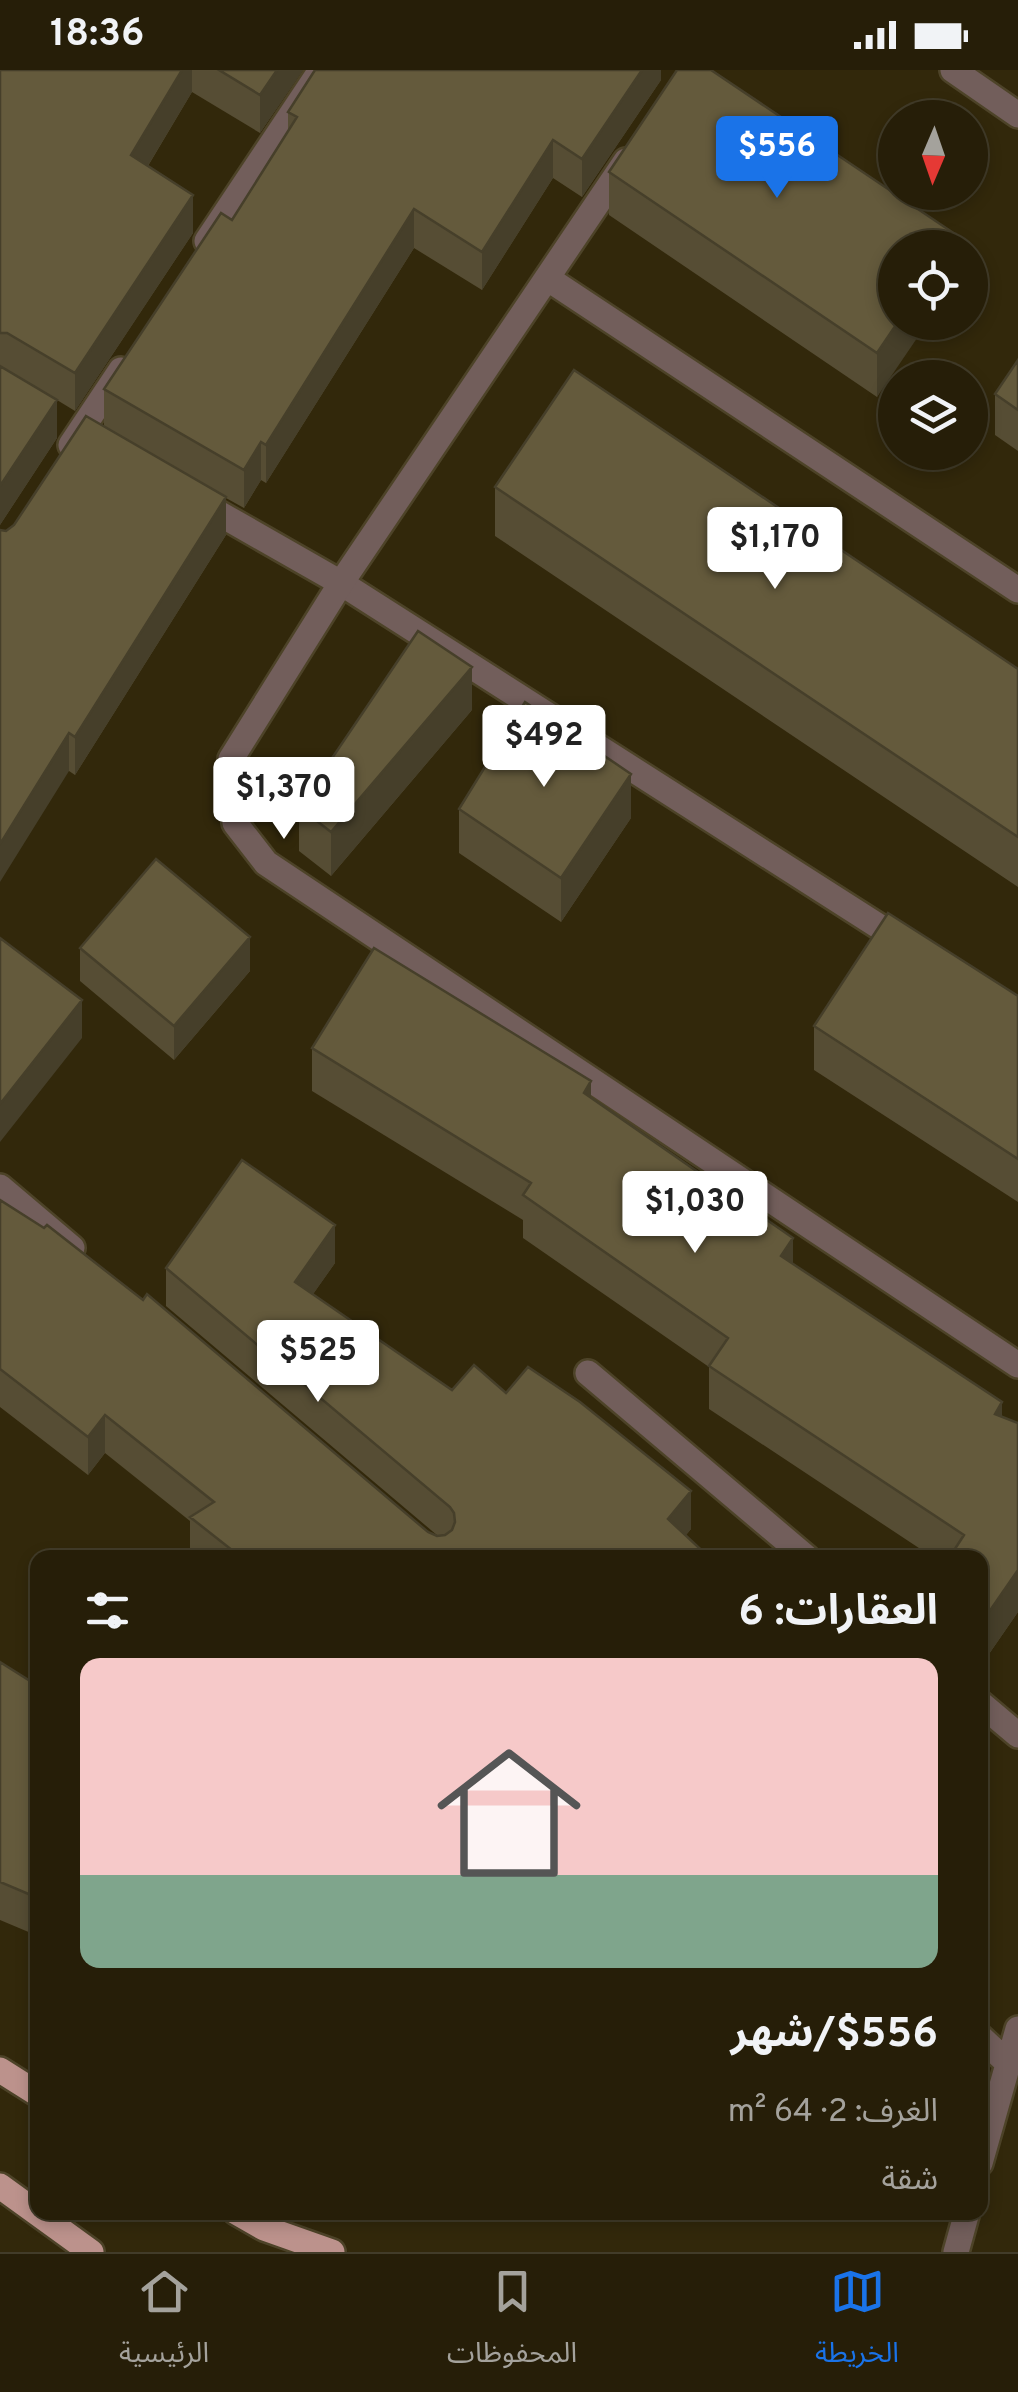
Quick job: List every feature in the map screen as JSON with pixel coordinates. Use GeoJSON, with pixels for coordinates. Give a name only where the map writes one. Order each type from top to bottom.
{"type":"FeatureCollection","features":[{"type":"Feature","properties":{"kind":"main road"},"geometry":{"type":"LineString","coordinates":[[0,2070],[30,2089]]}},
{"type":"Feature","properties":{"kind":"main road"},"geometry":{"type":"LineString","coordinates":[[0,2186],[30,2208]]}},
{"type":"Feature","properties":{"kind":"main road"},"geometry":{"type":"LineString","coordinates":[[46,2220],[90,2252]]}},
{"type":"Feature","properties":{"kind":"main road"},"geometry":{"type":"LineString","coordinates":[[250,2220],[332,2252]]}},
{"type":"Feature","properties":{"kind":"street"},"geometry":{"type":"LineString","coordinates":[[189,268],[321,70]]}},
{"type":"Feature","properties":{"kind":"street"},"geometry":{"type":"LineString","coordinates":[[953,70],[1018,115]]}},
{"type":"Feature","properties":{"kind":"street"},"geometry":{"type":"LineString","coordinates":[[644,134],[341,583],[231,760],[235,822],[266,863],[1018,1365]]}},
{"type":"Feature","properties":{"kind":"street"},"geometry":{"type":"LineString","coordinates":[[547,278],[1018,590]]}},
{"type":"Feature","properties":{"kind":"street"},"geometry":{"type":"LineString","coordinates":[[59,463],[134,350]]}},
{"type":"Feature","properties":{"kind":"street"},"geometry":{"type":"LineString","coordinates":[[177,489],[341,583],[936,962]]}},
{"type":"Feature","properties":{"kind":"street"},"geometry":{"type":"LineString","coordinates":[[0,1187],[88,1260]]}},
{"type":"Feature","properties":{"kind":"street"},"geometry":{"type":"LineString","coordinates":[[588,1374],[797,1550]]}},
{"type":"Feature","properties":{"kind":"street"},"geometry":{"type":"LineString","coordinates":[[988,1710],[1018,1735]]}},
{"type":"Feature","properties":{"kind":"street"},"geometry":{"type":"LineString","coordinates":[[988,2135],[1018,2029]]}},
{"type":"Feature","properties":{"kind":"street"},"geometry":{"type":"LineString","coordinates":[[988,2044],[1008,2062]]}},
{"type":"Feature","properties":{"kind":"street"},"geometry":{"type":"LineString","coordinates":[[956,2252],[964,2220]]}},
{"type":"Feature","properties":{"kind":"building"},"geometry":{"type":"Polygon","coordinates":[[[0,70],[182,70],[131,155],[193,195],[75,373],[7,333],[0,333],[0,70]]]}},
{"type":"Feature","properties":{"kind":"building"},"geometry":{"type":"Polygon","coordinates":[[[219,70],[277,70],[260,95],[219,70]]]}},
{"type":"Feature","properties":{"kind":"building"},"geometry":{"type":"Polygon","coordinates":[[[315,70],[642,70],[582,159],[553,140],[482,252],[414,209],[266,445],[261,442],[244,470],[104,389],[221,213],[232,220],[297,117],[288,112],[315,70]]]}},
{"type":"Feature","properties":{"kind":"building"},"geometry":{"type":"Polygon","coordinates":[[[677,70],[711,70],[878,182],[878,210],[919,210],[949,230],[878,230],[878,340],[886,340],[877,353],[609,172],[677,70]]]}},
{"type":"Feature","properties":{"kind":"building"},"geometry":{"type":"Polygon","coordinates":[[[1018,360],[1018,410],[995,394],[1018,360]]]}},
{"type":"Feature","properties":{"kind":"building"},"geometry":{"type":"Polygon","coordinates":[[[0,366],[57,400],[0,486],[0,366]]]}},
{"type":"Feature","properties":{"kind":"building"},"geometry":{"type":"Polygon","coordinates":[[[574,370],[1018,669],[1018,837],[495,487],[574,370]]]}},
{"type":"Feature","properties":{"kind":"building"},"geometry":{"type":"Polygon","coordinates":[[[86,416],[226,497],[75,737],[69,733],[0,844],[0,530],[14,525],[86,416]]]}},
{"type":"Feature","properties":{"kind":"building"},"geometry":{"type":"Polygon","coordinates":[[[418,631],[472,667],[331,832],[299,807],[418,631]]]}},
{"type":"Feature","properties":{"kind":"building"},"geometry":{"type":"Polygon","coordinates":[[[525,702],[631,774],[561,878],[459,809],[525,702]]]}},
{"type":"Feature","properties":{"kind":"building"},"geometry":{"type":"Polygon","coordinates":[[[156,859],[250,937],[174,1026],[80,948],[156,859]]]}},
{"type":"Feature","properties":{"kind":"building"},"geometry":{"type":"Polygon","coordinates":[[[888,913],[1018,996],[1018,1159],[814,1026],[888,913]]]}},
{"type":"Feature","properties":{"kind":"building"},"geometry":{"type":"Polygon","coordinates":[[[0,938],[82,1000],[0,1104],[0,938]]]}},
{"type":"Feature","properties":{"kind":"building"},"geometry":{"type":"Polygon","coordinates":[[[374,948],[591,1081],[584,1093],[793,1238],[781,1256],[1002,1402],[995,1414],[1018,1423],[1018,1570],[989,1612],[988,1550],[954,1550],[964,1535],[709,1366],[728,1338],[523,1195],[531,1183],[312,1048],[374,948]]]}},
{"type":"Feature","properties":{"kind":"building"},"geometry":{"type":"Polygon","coordinates":[[[242,1160],[335,1225],[295,1282],[452,1390],[474,1365],[506,1393],[528,1367],[580,1402],[691,1491],[668,1519],[701,1550],[232,1550],[190,1517],[214,1502],[105,1415],[88,1437],[0,1369],[0,1200],[44,1228],[47,1225],[143,1300],[147,1294],[428,1532],[437,1536],[452,1530],[454,1513],[166,1268],[242,1160]]]}},
{"type":"Feature","properties":{"kind":"building"},"geometry":{"type":"Polygon","coordinates":[[[0,1662],[30,1681],[30,1895],[0,1882],[0,1662]]]}}]}
